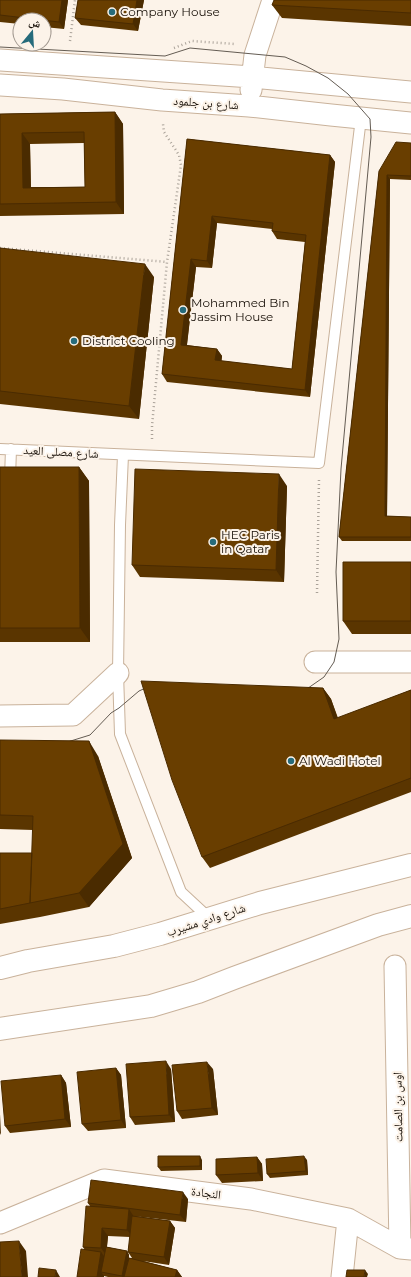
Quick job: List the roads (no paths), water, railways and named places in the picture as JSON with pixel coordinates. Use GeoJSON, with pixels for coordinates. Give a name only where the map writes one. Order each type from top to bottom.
{"type":"FeatureCollection","features":[{"type":"Feature","properties":{"kind":"street"},"geometry":{"type":"LineString","coordinates":[[249,106],[255,54],[273,0]]}},
{"type":"Feature","properties":{"kind":"street"},"geometry":{"type":"LineString","coordinates":[[0,60],[252,77],[411,92]]}},
{"type":"Feature","properties":{"kind":"street"},"geometry":{"type":"LineString","coordinates":[[331,115],[332,84]]}},
{"type":"Feature","properties":{"kind":"street","name":"شارع بن جلمود"},"geometry":{"type":"LineString","coordinates":[[0,85],[63,89],[162,100],[249,106],[411,123]]}},
{"type":"Feature","properties":{"kind":"street"},"geometry":{"type":"LineString","coordinates":[[315,662],[411,662]]}},
{"type":"Feature","properties":{"kind":"street"},"geometry":{"type":"LineString","coordinates":[[0,716],[73,715],[118,673]]}},
{"type":"Feature","properties":{"kind":"street","name":"شارع وادي مشيرب"},"geometry":{"type":"LineString","coordinates":[[0,968],[28,961],[114,946],[160,934],[260,903],[411,865]]}},
{"type":"Feature","properties":{"kind":"street"},"geometry":{"type":"LineString","coordinates":[[0,1029],[151,1006],[198,992],[378,925],[411,916]]}},
{"type":"Feature","properties":{"kind":"street","name":"اوس بن الصامت"},"geometry":{"type":"LineString","coordinates":[[395,966],[406,1249]]}},
{"type":"Feature","properties":{"kind":"street","name":"النجادة"},"geometry":{"type":"LineString","coordinates":[[0,1223],[104,1180],[251,1199],[348,1219],[406,1249]]}},
{"type":"Feature","properties":{"kind":"street"},"geometry":{"type":"LineString","coordinates":[[342,1277],[348,1219]]}},
{"type":"Feature","properties":{"kind":"lane","name":"شارع مصلى العيد"},"geometry":{"type":"LineString","coordinates":[[0,449],[319,463],[361,118]]}},
{"type":"Feature","properties":{"kind":"lane"},"geometry":{"type":"LineString","coordinates":[[10,478],[11,449]]}},
{"type":"Feature","properties":{"kind":"lane"},"geometry":{"type":"LineString","coordinates":[[123,455],[120,533],[118,673],[120,734],[181,892],[209,918]]}},
{"type":"Feature","properties":{"kind":"tram line"},"geometry":{"type":"LineString","coordinates":[[0,47],[165,56],[190,48],[285,57],[328,78],[348,94],[370,119],[371,137],[341,469],[336,572],[339,639],[334,662],[324,677],[301,693]]}},
{"type":"Feature","properties":{"kind":"tram line"},"geometry":{"type":"LineString","coordinates":[[61,744],[90,735],[111,713],[139,691],[153,686]]}},
{"type":"Feature","properties":{"kind":"place","name":"Company House"},"geometry":{"type":"Point","coordinates":[112,12]}},
{"type":"Feature","properties":{"kind":"place","name":"Mohammed Bin Jassim House"},"geometry":{"type":"Point","coordinates":[183,310]}},
{"type":"Feature","properties":{"kind":"place","name":"District Cooling"},"geometry":{"type":"Point","coordinates":[74,341]}},
{"type":"Feature","properties":{"kind":"place","name":"HEC Paris in Qatar"},"geometry":{"type":"Point","coordinates":[213,542]}},
{"type":"Feature","properties":{"kind":"place","name":"Al Wadi Hotel"},"geometry":{"type":"Point","coordinates":[291,761]}}]}
